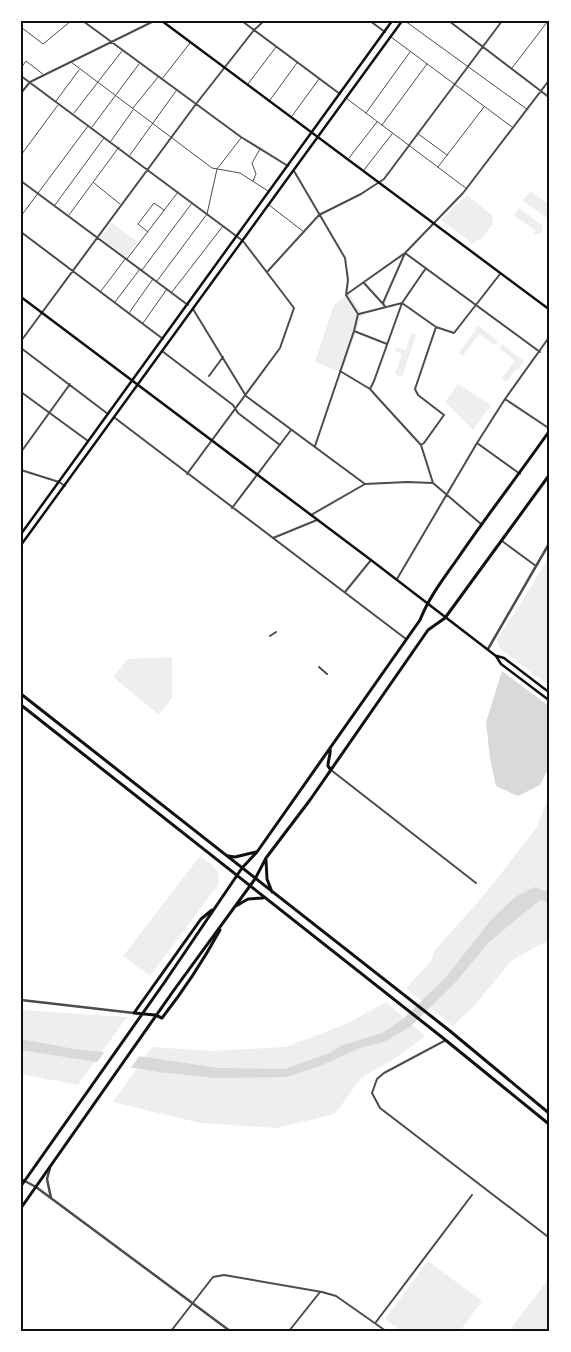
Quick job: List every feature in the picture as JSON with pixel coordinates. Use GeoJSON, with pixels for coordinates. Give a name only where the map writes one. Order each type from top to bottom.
{"type":"FeatureCollection","features":[{"type":"Feature","properties":{"kind":"main road"},"geometry":{"type":"LineString","coordinates":[[162,21],[432,224],[550,310]]}},
{"type":"Feature","properties":{"kind":"main road"},"geometry":{"type":"LineString","coordinates":[[21,534],[132,380],[164,339],[392,21]]}},
{"type":"Feature","properties":{"kind":"main road"},"geometry":{"type":"LineString","coordinates":[[21,545],[240,246],[390,36],[403,21]]}},
{"type":"Feature","properties":{"kind":"main road"},"geometry":{"type":"LineString","coordinates":[[241,231],[247,236]]}},
{"type":"Feature","properties":{"kind":"main road"},"geometry":{"type":"LineString","coordinates":[[234,241],[240,246]]}},
{"type":"Feature","properties":{"kind":"main road"},"geometry":{"type":"LineString","coordinates":[[21,297],[397,579],[445,618],[488,649],[501,664],[550,701]]}},
{"type":"Feature","properties":{"kind":"main road"},"geometry":{"type":"LineString","coordinates":[[21,1186],[23,1180],[89,1091],[242,868],[257,852],[420,620],[427,602],[481,524],[520,474],[550,429]]}},
{"type":"Feature","properties":{"kind":"main road"},"geometry":{"type":"LineString","coordinates":[[21,1208],[428,630],[445,618],[550,474]]}},
{"type":"Feature","properties":{"kind":"main road"},"geometry":{"type":"LineString","coordinates":[[496,656],[504,658],[550,692]]}},
{"type":"Feature","properties":{"kind":"main road"},"geometry":{"type":"LineString","coordinates":[[21,694],[450,1032],[550,1114]]}},
{"type":"Feature","properties":{"kind":"main road"},"geometry":{"type":"LineString","coordinates":[[21,705],[550,1125]]}},
{"type":"Feature","properties":{"kind":"main road"},"geometry":{"type":"LineString","coordinates":[[330,747],[331,755],[328,766],[331,770]]}},
{"type":"Feature","properties":{"kind":"main road"},"geometry":{"type":"LineString","coordinates":[[226,855],[236,857],[257,852]]}},
{"type":"Feature","properties":{"kind":"main road"},"geometry":{"type":"LineString","coordinates":[[266,858],[267,879],[272,893]]}},
{"type":"Feature","properties":{"kind":"main road"},"geometry":{"type":"LineString","coordinates":[[234,907],[248,899],[264,898]]}},
{"type":"Feature","properties":{"kind":"main road"},"geometry":{"type":"LineString","coordinates":[[134,1013],[201,919],[216,906]]}},
{"type":"Feature","properties":{"kind":"main road"},"geometry":{"type":"LineString","coordinates":[[134,1013],[155,1015],[162,1018],[205,957],[226,918]]}},
{"type":"Feature","properties":{"kind":"street"},"geometry":{"type":"LineString","coordinates":[[83,21],[241,138],[261,148],[288,166]]}},
{"type":"Feature","properties":{"kind":"street"},"geometry":{"type":"LineString","coordinates":[[21,93],[30,82],[154,21]]}},
{"type":"Feature","properties":{"kind":"street"},"geometry":{"type":"LineString","coordinates":[[242,21],[340,94]]}},
{"type":"Feature","properties":{"kind":"street"},"geometry":{"type":"LineString","coordinates":[[21,341],[196,104],[254,30],[264,21]]}},
{"type":"Feature","properties":{"kind":"street"},"geometry":{"type":"LineString","coordinates":[[370,21],[385,32]]}},
{"type":"Feature","properties":{"kind":"street"},"geometry":{"type":"LineString","coordinates":[[449,21],[550,98]]}},
{"type":"Feature","properties":{"kind":"street"},"geometry":{"type":"LineString","coordinates":[[267,272],[319,215],[361,194],[384,179],[502,21]]}},
{"type":"Feature","properties":{"kind":"street"},"geometry":{"type":"LineString","coordinates":[[21,76],[238,236],[294,308],[280,348],[187,474]]}},
{"type":"Feature","properties":{"kind":"street"},"geometry":{"type":"LineString","coordinates":[[346,295],[405,253],[467,189],[550,79]]}},
{"type":"Feature","properties":{"kind":"street"},"geometry":{"type":"LineString","coordinates":[[294,170],[345,258],[348,280],[346,295],[358,314],[315,446]]}},
{"type":"Feature","properties":{"kind":"street"},"geometry":{"type":"LineString","coordinates":[[21,181],[188,304]]}},
{"type":"Feature","properties":{"kind":"street"},"geometry":{"type":"LineString","coordinates":[[21,232],[164,339]]}},
{"type":"Feature","properties":{"kind":"street"},"geometry":{"type":"LineString","coordinates":[[405,253],[540,352]]}},
{"type":"Feature","properties":{"kind":"street"},"geometry":{"type":"LineString","coordinates":[[385,307],[383,303],[405,253]]}},
{"type":"Feature","properties":{"kind":"street"},"geometry":{"type":"LineString","coordinates":[[370,390],[402,303],[426,268]]}},
{"type":"Feature","properties":{"kind":"street"},"geometry":{"type":"LineString","coordinates":[[358,314],[402,303],[436,327],[454,333],[500,274]]}},
{"type":"Feature","properties":{"kind":"street"},"geometry":{"type":"LineString","coordinates":[[364,283],[385,307]]}},
{"type":"Feature","properties":{"kind":"street"},"geometry":{"type":"LineString","coordinates":[[193,309],[246,396],[365,484]]}},
{"type":"Feature","properties":{"kind":"street"},"geometry":{"type":"LineString","coordinates":[[421,445],[444,416],[418,395],[416,389],[436,327]]}},
{"type":"Feature","properties":{"kind":"street"},"geometry":{"type":"LineString","coordinates":[[354,331],[387,344]]}},
{"type":"Feature","properties":{"kind":"street"},"geometry":{"type":"LineString","coordinates":[[397,579],[477,443],[505,399],[550,336]]}},
{"type":"Feature","properties":{"kind":"street"},"geometry":{"type":"LineString","coordinates":[[21,348],[108,414]]}},
{"type":"Feature","properties":{"kind":"street"},"geometry":{"type":"LineString","coordinates":[[162,351],[234,405],[236,409],[280,445]]}},
{"type":"Feature","properties":{"kind":"street"},"geometry":{"type":"LineString","coordinates":[[209,376],[223,357]]}},
{"type":"Feature","properties":{"kind":"street"},"geometry":{"type":"LineString","coordinates":[[340,371],[370,390],[421,445],[433,483],[481,524]]}},
{"type":"Feature","properties":{"kind":"street"},"geometry":{"type":"LineString","coordinates":[[21,452],[70,384]]}},
{"type":"Feature","properties":{"kind":"street"},"geometry":{"type":"LineString","coordinates":[[21,392],[88,441]]}},
{"type":"Feature","properties":{"kind":"street"},"geometry":{"type":"LineString","coordinates":[[505,399],[550,429]]}},
{"type":"Feature","properties":{"kind":"street"},"geometry":{"type":"LineString","coordinates":[[115,418],[406,639]]}},
{"type":"Feature","properties":{"kind":"street"},"geometry":{"type":"LineString","coordinates":[[232,508],[291,430]]}},
{"type":"Feature","properties":{"kind":"street"},"geometry":{"type":"LineString","coordinates":[[477,443],[520,474]]}},
{"type":"Feature","properties":{"kind":"street"},"geometry":{"type":"LineString","coordinates":[[21,470],[60,482],[64,486]]}},
{"type":"Feature","properties":{"kind":"street"},"geometry":{"type":"LineString","coordinates":[[311,514],[365,484],[433,483]]}},
{"type":"Feature","properties":{"kind":"street"},"geometry":{"type":"LineString","coordinates":[[273,538],[318,520]]}},
{"type":"Feature","properties":{"kind":"street"},"geometry":{"type":"LineString","coordinates":[[502,541],[536,566]]}},
{"type":"Feature","properties":{"kind":"street"},"geometry":{"type":"LineString","coordinates":[[488,649],[550,542]]}},
{"type":"Feature","properties":{"kind":"street"},"geometry":{"type":"LineString","coordinates":[[346,592],[371,560]]}},
{"type":"Feature","properties":{"kind":"street"},"geometry":{"type":"LineString","coordinates":[[270,636],[276,632]]}},
{"type":"Feature","properties":{"kind":"street"},"geometry":{"type":"LineString","coordinates":[[319,667],[327,674]]}},
{"type":"Feature","properties":{"kind":"street"},"geometry":{"type":"LineString","coordinates":[[331,770],[476,883]]}},
{"type":"Feature","properties":{"kind":"street"},"geometry":{"type":"LineString","coordinates":[[21,1000],[134,1013]]}},
{"type":"Feature","properties":{"kind":"street"},"geometry":{"type":"LineString","coordinates":[[444,1039],[377,1079],[372,1093],[380,1108],[547,1236]]}},
{"type":"Feature","properties":{"kind":"street"},"geometry":{"type":"LineString","coordinates":[[50,1167],[47,1180],[51,1198]]}},
{"type":"Feature","properties":{"kind":"street"},"geometry":{"type":"LineString","coordinates":[[23,1180],[36,1187],[230,1331]]}},
{"type":"Feature","properties":{"kind":"street"},"geometry":{"type":"LineString","coordinates":[[376,1322],[472,1195]]}},
{"type":"Feature","properties":{"kind":"street"},"geometry":{"type":"LineString","coordinates":[[171,1331],[213,1277],[224,1275],[336,1296],[376,1322],[386,1331]]}},
{"type":"Feature","properties":{"kind":"street"},"geometry":{"type":"LineString","coordinates":[[289,1331],[320,1292]]}},
{"type":"Feature","properties":{"kind":"lane"},"geometry":{"type":"LineString","coordinates":[[21,27],[43,44],[71,21]]}},
{"type":"Feature","properties":{"kind":"lane"},"geometry":{"type":"LineString","coordinates":[[403,21],[528,110]]}},
{"type":"Feature","properties":{"kind":"lane"},"geometry":{"type":"LineString","coordinates":[[453,24],[456,21]]}},
{"type":"Feature","properties":{"kind":"lane"},"geometry":{"type":"LineString","coordinates":[[511,69],[548,21]]}},
{"type":"Feature","properties":{"kind":"lane"},"geometry":{"type":"LineString","coordinates":[[390,36],[513,128]]}},
{"type":"Feature","properties":{"kind":"lane"},"geometry":{"type":"LineString","coordinates":[[161,79],[190,43]]}},
{"type":"Feature","properties":{"kind":"lane"},"geometry":{"type":"LineString","coordinates":[[247,85],[276,47]]}},
{"type":"Feature","properties":{"kind":"lane"},"geometry":{"type":"LineString","coordinates":[[74,114],[122,50]]}},
{"type":"Feature","properties":{"kind":"lane"},"geometry":{"type":"LineString","coordinates":[[366,113],[410,51]]}},
{"type":"Feature","properties":{"kind":"lane"},"geometry":{"type":"LineString","coordinates":[[21,68],[26,61],[44,75]]}},
{"type":"Feature","properties":{"kind":"lane"},"geometry":{"type":"LineString","coordinates":[[70,62],[212,168],[240,173],[269,192]]}},
{"type":"Feature","properties":{"kind":"lane"},"geometry":{"type":"LineString","coordinates":[[268,101],[298,62]]}},
{"type":"Feature","properties":{"kind":"lane"},"geometry":{"type":"LineString","coordinates":[[92,128],[140,63]]}},
{"type":"Feature","properties":{"kind":"lane"},"geometry":{"type":"LineString","coordinates":[[382,125],[428,64]]}},
{"type":"Feature","properties":{"kind":"lane"},"geometry":{"type":"LineString","coordinates":[[56,101],[79,69]]}},
{"type":"Feature","properties":{"kind":"lane"},"geometry":{"type":"LineString","coordinates":[[110,141],[158,77]]}},
{"type":"Feature","properties":{"kind":"lane"},"geometry":{"type":"LineString","coordinates":[[291,118],[320,79]]}},
{"type":"Feature","properties":{"kind":"lane"},"geometry":{"type":"LineString","coordinates":[[130,155],[176,91]]}},
{"type":"Feature","properties":{"kind":"lane"},"geometry":{"type":"LineString","coordinates":[[346,98],[467,189]]}},
{"type":"Feature","properties":{"kind":"lane"},"geometry":{"type":"LineString","coordinates":[[21,155],[59,104]]}},
{"type":"Feature","properties":{"kind":"lane"},"geometry":{"type":"LineString","coordinates":[[438,167],[484,106]]}},
{"type":"Feature","properties":{"kind":"lane"},"geometry":{"type":"LineString","coordinates":[[348,160],[377,121]]}},
{"type":"Feature","properties":{"kind":"lane"},"geometry":{"type":"LineString","coordinates":[[21,216],[88,125]]}},
{"type":"Feature","properties":{"kind":"lane"},"geometry":{"type":"LineString","coordinates":[[363,171],[393,133]]}},
{"type":"Feature","properties":{"kind":"lane"},"geometry":{"type":"LineString","coordinates":[[417,134],[447,155]]}},
{"type":"Feature","properties":{"kind":"lane"},"geometry":{"type":"LineString","coordinates":[[54,206],[105,137]]}},
{"type":"Feature","properties":{"kind":"lane"},"geometry":{"type":"LineString","coordinates":[[129,313],[207,214],[217,169],[241,138]]}},
{"type":"Feature","properties":{"kind":"lane"},"geometry":{"type":"LineString","coordinates":[[68,216],[119,147]]}},
{"type":"Feature","properties":{"kind":"lane"},"geometry":{"type":"LineString","coordinates":[[253,181],[256,174],[252,164],[261,148]]}},
{"type":"Feature","properties":{"kind":"lane"},"geometry":{"type":"LineString","coordinates":[[94,182],[122,205]]}},
{"type":"Feature","properties":{"kind":"lane"},"geometry":{"type":"LineString","coordinates":[[100,292],[178,192]]}},
{"type":"Feature","properties":{"kind":"lane"},"geometry":{"type":"LineString","coordinates":[[148,232],[138,224],[154,203],[164,210]]}},
{"type":"Feature","properties":{"kind":"lane"},"geometry":{"type":"LineString","coordinates":[[115,302],[193,203]]}},
{"type":"Feature","properties":{"kind":"lane"},"geometry":{"type":"LineString","coordinates":[[269,205],[304,232]]}},
{"type":"Feature","properties":{"kind":"lane"},"geometry":{"type":"LineString","coordinates":[[172,293],[223,225]]}},
{"type":"Feature","properties":{"kind":"lane"},"geometry":{"type":"LineString","coordinates":[[143,324],[167,289]]}},
{"type":"Feature","properties":{"kind":"shaded area"},"geometry":{"type":"Polygon","coordinates":[[[530,191],[550,205],[550,214],[547,218],[523,201],[530,191]]]}},
{"type":"Feature","properties":{"kind":"shaded area"},"geometry":{"type":"Polygon","coordinates":[[[467,195],[493,216],[492,225],[481,240],[478,239],[473,244],[441,220],[467,195]]]}},
{"type":"Feature","properties":{"kind":"shaded area"},"geometry":{"type":"Polygon","coordinates":[[[519,208],[543,226],[541,234],[533,234],[536,231],[514,216],[519,208]]]}},
{"type":"Feature","properties":{"kind":"shaded area"},"geometry":{"type":"Polygon","coordinates":[[[112,223],[138,242],[126,257],[101,238],[112,223]]]}},
{"type":"Feature","properties":{"kind":"shaded area"},"geometry":{"type":"Polygon","coordinates":[[[349,293],[362,314],[342,372],[315,362],[334,305],[349,293]]]}},
{"type":"Feature","properties":{"kind":"shaded area"},"geometry":{"type":"Polygon","coordinates":[[[478,326],[498,341],[495,345],[479,334],[463,356],[459,353],[478,326]]]}},
{"type":"Feature","properties":{"kind":"shaded area"},"geometry":{"type":"Polygon","coordinates":[[[411,333],[416,335],[402,377],[395,374],[402,354],[395,351],[396,347],[406,350],[411,333]]]}},
{"type":"Feature","properties":{"kind":"shaded area"},"geometry":{"type":"Polygon","coordinates":[[[502,344],[524,361],[506,382],[502,378],[514,362],[512,358],[499,348],[502,344]]]}},
{"type":"Feature","properties":{"kind":"shaded area"},"geometry":{"type":"Polygon","coordinates":[[[458,384],[491,405],[473,430],[445,402],[458,384]]]}},
{"type":"Feature","properties":{"kind":"shaded area"},"geometry":{"type":"Polygon","coordinates":[[[550,555],[550,686],[503,651],[498,645],[497,638],[518,608],[550,555]]]}},
{"type":"Feature","properties":{"kind":"shaded area"},"geometry":{"type":"Polygon","coordinates":[[[172,657],[172,698],[159,715],[113,677],[128,659],[172,657]]]}},
{"type":"Feature","properties":{"kind":"shaded area"},"geometry":{"type":"Polygon","coordinates":[[[502,671],[550,707],[550,765],[540,785],[518,796],[496,786],[490,758],[486,722],[502,671]]]}},
{"type":"Feature","properties":{"kind":"shaded area"},"geometry":{"type":"Polygon","coordinates":[[[550,792],[550,942],[541,944],[511,961],[475,1005],[453,1026],[406,988],[431,961],[435,950],[485,894],[537,827],[550,792]]]}},
{"type":"Feature","properties":{"kind":"shaded area"},"geometry":{"type":"Polygon","coordinates":[[[200,856],[217,871],[219,875],[218,885],[150,976],[123,956],[200,856]]]}},
{"type":"Feature","properties":{"kind":"shaded area"},"geometry":{"type":"Polygon","coordinates":[[[535,887],[544,891],[550,890],[550,903],[540,900],[489,942],[454,984],[410,1027],[384,1042],[360,1048],[320,1066],[287,1077],[214,1078],[159,1072],[21,1050],[21,1039],[74,1049],[219,1068],[285,1069],[332,1052],[340,1046],[382,1033],[403,1019],[447,976],[490,921],[515,897],[535,887]]]}},
{"type":"Feature","properties":{"kind":"shaded area"},"geometry":{"type":"Polygon","coordinates":[[[386,1002],[425,1036],[396,1058],[361,1078],[335,1114],[276,1128],[200,1123],[113,1102],[152,1047],[212,1051],[286,1047],[348,1023],[386,1002]]]}},
{"type":"Feature","properties":{"kind":"shaded area"},"geometry":{"type":"Polygon","coordinates":[[[21,1009],[127,1017],[78,1085],[21,1074],[21,1009]]]}},
{"type":"Feature","properties":{"kind":"shaded area"},"geometry":{"type":"Polygon","coordinates":[[[428,1261],[482,1301],[460,1331],[401,1331],[385,1319],[428,1261]]]}},
{"type":"Feature","properties":{"kind":"shaded area"},"geometry":{"type":"Polygon","coordinates":[[[550,1277],[550,1331],[509,1331],[550,1277]]]}},
{"type":"Feature","properties":{"kind":"pier"},"geometry":{"type":"Polygon","coordinates":[[[106,1050],[141,1054],[129,1070],[96,1064],[106,1050]]]}}]}
